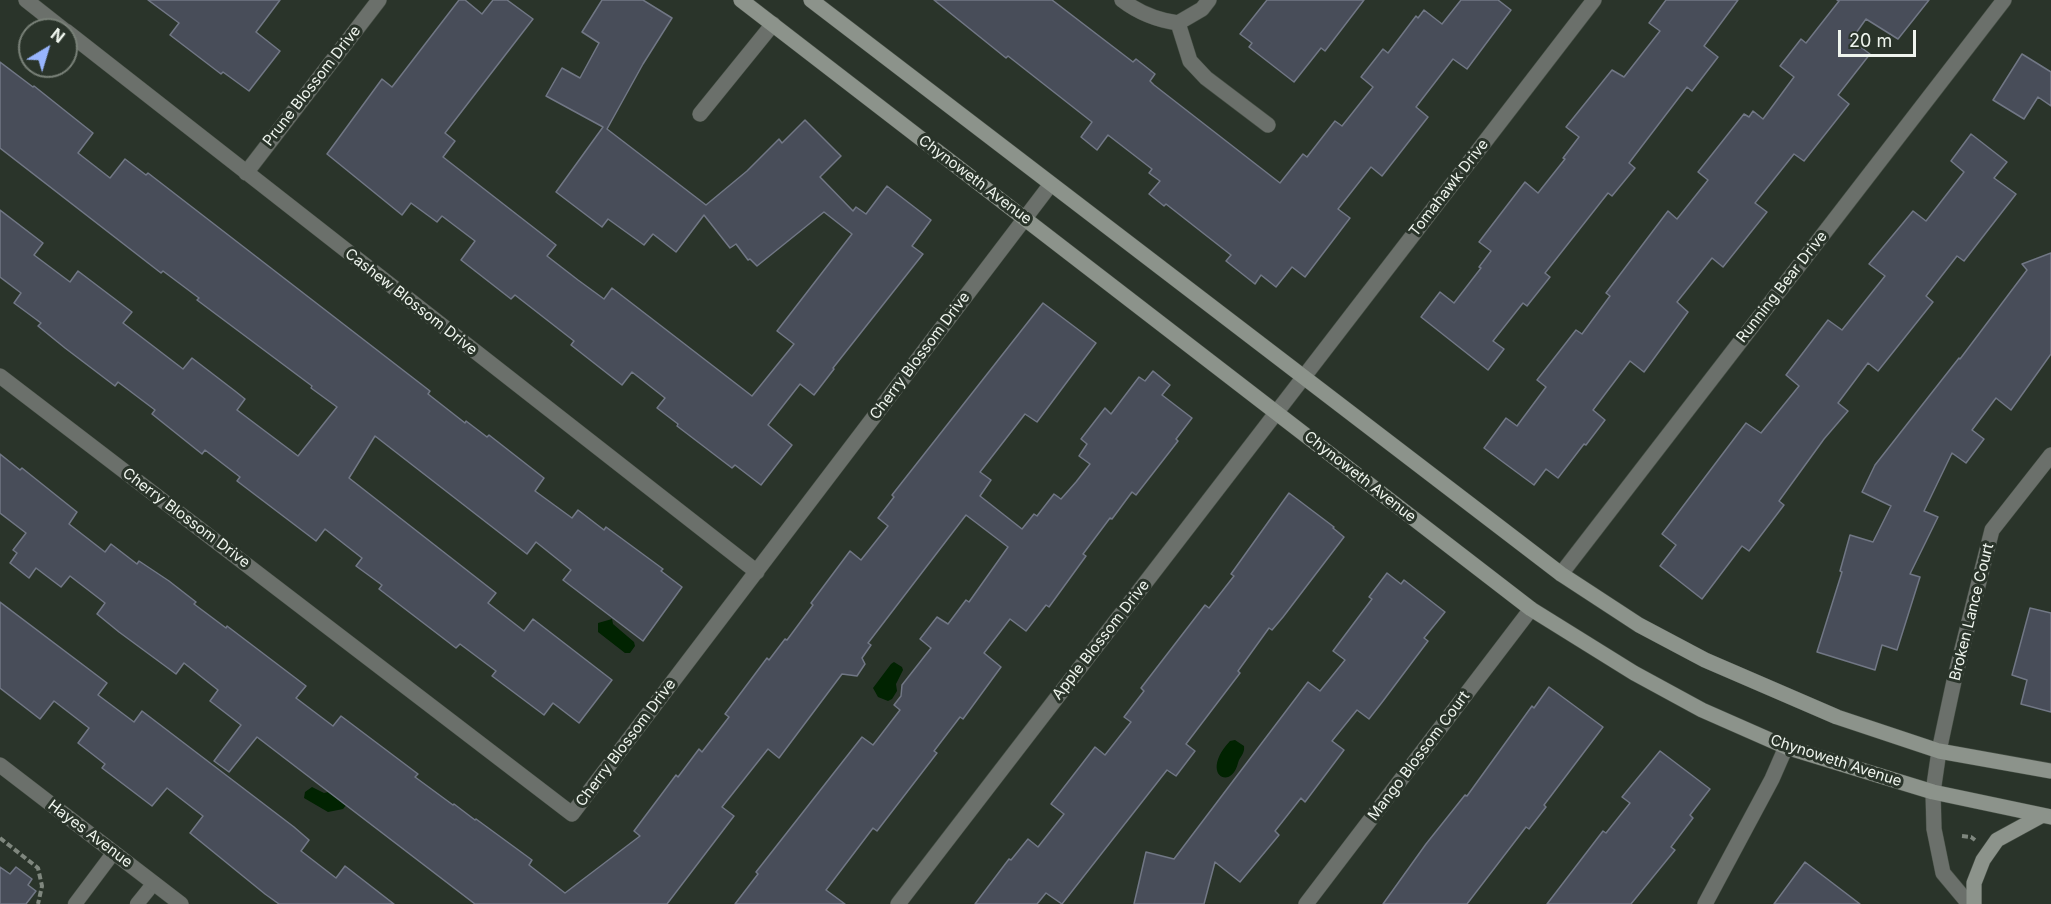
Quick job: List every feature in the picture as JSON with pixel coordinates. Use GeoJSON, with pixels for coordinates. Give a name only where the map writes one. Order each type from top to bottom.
{"type":"FeatureCollection","features":[{"type":"Feature","properties":{"kind":"street","name":"Cashew Blossom Drive"},"geometry":{"type":"LineString","coordinates":[[26,0],[49,18]]}},
{"type":"Feature","properties":{"kind":"street","name":"Prune Blossom Drive"},"geometry":{"type":"LineString","coordinates":[[246,173],[379,0]]}},
{"type":"Feature","properties":{"kind":"street","name":"Chynoweth Avenue"},"geometry":{"type":"LineString","coordinates":[[741,0],[1532,609],[1634,673],[1702,710],[1786,747],[1933,792],[2046,817]]}},
{"type":"Feature","properties":{"kind":"street"},"geometry":{"type":"LineString","coordinates":[[1122,0],[1135,10],[1158,21],[1178,23],[1202,9],[1209,0]]}},
{"type":"Feature","properties":{"kind":"street","name":"Tomahawk Drive"},"geometry":{"type":"LineString","coordinates":[[1303,376],[1594,0]]}},
{"type":"Feature","properties":{"kind":"street","name":"Running Bear Drive"},"geometry":{"type":"LineString","coordinates":[[1561,574],[2004,0]]}},
{"type":"Feature","properties":{"kind":"street"},"geometry":{"type":"LineString","coordinates":[[813,1],[1561,574],[1640,625],[1705,660],[1837,717],[1940,751],[2051,771]]}},
{"type":"Feature","properties":{"kind":"street"},"geometry":{"type":"LineString","coordinates":[[1178,23],[1190,61],[1206,78],[1268,125]]}},
{"type":"Feature","properties":{"kind":"street"},"geometry":{"type":"LineString","coordinates":[[700,114],[773,24]]}},
{"type":"Feature","properties":{"kind":"street","name":"Cashew Blossom Drive"},"geometry":{"type":"LineString","coordinates":[[78,41],[757,572]]}},
{"type":"Feature","properties":{"kind":"street","name":"Cherry Blossom Drive"},"geometry":{"type":"LineString","coordinates":[[0,376],[572,814],[1051,184]]}},
{"type":"Feature","properties":{"kind":"street","name":"Apple Blossom Drive"},"geometry":{"type":"LineString","coordinates":[[898,904],[1303,376]]}},
{"type":"Feature","properties":{"kind":"street","name":"Broken Lance Court"},"geometry":{"type":"LineString","coordinates":[[1971,904],[1943,873],[1934,829],[1933,792],[1940,751],[1954,681],[1992,530],[2051,454]]}},
{"type":"Feature","properties":{"kind":"street","name":"Mango Blossom Court"},"geometry":{"type":"LineString","coordinates":[[1306,904],[1532,609]]}},
{"type":"Feature","properties":{"kind":"street"},"geometry":{"type":"LineString","coordinates":[[1705,904],[1772,779],[1786,747]]}},
{"type":"Feature","properties":{"kind":"street","name":"Hayes Avenue"},"geometry":{"type":"LineString","coordinates":[[0,765],[181,904]]}},
{"type":"Feature","properties":{"kind":"street"},"geometry":{"type":"LineString","coordinates":[[1971,904],[1974,883],[1983,860],[1997,840],[2046,817]]}},
{"type":"Feature","properties":{"kind":"lane"},"geometry":{"type":"LineString","coordinates":[[75,904],[114,852]]}},
{"type":"Feature","properties":{"kind":"lane"},"geometry":{"type":"LineString","coordinates":[[137,904],[154,883]]}},
{"type":"Feature","properties":{"kind":"path"},"geometry":{"type":"LineString","coordinates":[[0,838],[38,868],[42,886],[38,904]]}},
{"type":"Feature","properties":{"kind":"shaded area"},"geometry":{"type":"Polygon","coordinates":[[[612,619],[613,624],[634,642],[635,646],[630,653],[625,653],[598,632],[598,623],[612,619]]]}},
{"type":"Feature","properties":{"kind":"shaded area"},"geometry":{"type":"Polygon","coordinates":[[[894,662],[903,670],[896,684],[897,691],[888,701],[878,697],[873,688],[894,662]]]}},
{"type":"Feature","properties":{"kind":"shaded area"},"geometry":{"type":"Polygon","coordinates":[[[1235,740],[1244,746],[1244,751],[1234,772],[1224,777],[1217,770],[1217,762],[1230,741],[1235,740]]]}},
{"type":"Feature","properties":{"kind":"shaded area"},"geometry":{"type":"Polygon","coordinates":[[[312,787],[324,793],[337,790],[352,798],[343,809],[328,812],[304,798],[305,792],[312,787]]]}},
{"type":"Feature","properties":{"kind":"building"},"geometry":{"type":"Polygon","coordinates":[[[148,0],[280,0],[256,32],[280,51],[249,91],[223,72],[221,74],[170,35],[179,23],[148,0]]]}},
{"type":"Feature","properties":{"kind":"building"},"geometry":{"type":"Polygon","coordinates":[[[459,0],[465,0],[482,14],[493,0],[507,0],[533,19],[445,133],[455,141],[443,157],[556,245],[547,256],[578,280],[604,299],[612,288],[752,396],[794,344],[777,331],[852,234],[824,212],[757,266],[750,259],[748,260],[736,244],[730,248],[704,215],[676,252],[653,234],[644,245],[608,219],[602,227],[556,192],[603,127],[546,96],[562,68],[580,78],[599,43],[582,32],[602,0],[643,0],[672,18],[607,129],[706,205],[747,171],[779,139],[782,143],[805,120],[841,156],[820,177],[853,211],[856,207],[866,214],[887,186],[931,220],[912,246],[923,254],[814,395],[800,384],[768,425],[792,445],[761,485],[735,465],[732,468],[677,426],[678,424],[657,408],[665,398],[632,372],[622,385],[571,345],[574,341],[515,295],[511,299],[461,260],[475,241],[442,216],[437,222],[411,203],[402,215],[327,154],[382,79],[392,87],[459,0]]]}},
{"type":"Feature","properties":{"kind":"building"},"geometry":{"type":"Polygon","coordinates":[[[934,0],[1052,0],[1133,62],[1136,59],[1155,74],[1150,81],[1154,85],[1280,183],[1303,154],[1307,157],[1335,121],[1342,126],[1373,87],[1361,77],[1383,49],[1388,53],[1416,16],[1418,18],[1424,10],[1442,24],[1461,0],[1498,0],[1511,10],[1467,69],[1453,59],[1416,107],[1428,117],[1382,176],[1371,167],[1338,209],[1350,218],[1305,277],[1292,267],[1276,287],[1261,275],[1255,284],[1226,261],[1231,255],[1166,204],[1164,206],[1149,194],[1160,181],[1149,173],[1152,169],[1108,135],[1097,150],[1081,137],[1092,122],[1008,56],[1006,58],[934,0]]]}},
{"type":"Feature","properties":{"kind":"building"},"geometry":{"type":"Polygon","coordinates":[[[1267,0],[1364,0],[1325,51],[1321,48],[1294,82],[1249,47],[1252,43],[1240,34],[1267,0]]]}},
{"type":"Feature","properties":{"kind":"building"},"geometry":{"type":"Polygon","coordinates":[[[1666,0],[1738,0],[1704,46],[1718,57],[1692,91],[1687,87],[1629,163],[1635,168],[1612,196],[1608,193],[1545,273],[1550,277],[1527,306],[1523,303],[1493,341],[1504,349],[1488,370],[1421,317],[1440,292],[1454,303],[1491,251],[1479,242],[1525,182],[1538,193],[1565,159],[1563,158],[1579,137],[1566,127],[1612,70],[1624,77],[1660,31],[1649,23],[1666,0]]]}},
{"type":"Feature","properties":{"kind":"building"},"geometry":{"type":"Polygon","coordinates":[[[1837,0],[1929,0],[1898,39],[1866,19],[1851,40],[1870,54],[1838,95],[1849,104],[1804,161],[1794,154],[1755,203],[1767,212],[1723,267],[1712,258],[1677,302],[1688,312],[1644,372],[1630,361],[1593,410],[1605,420],[1586,445],[1584,444],[1558,478],[1546,469],[1534,485],[1484,448],[1506,418],[1517,426],[1546,387],[1537,380],[1576,330],[1582,334],[1610,296],[1606,293],[1668,211],[1677,219],[1708,180],[1698,172],[1744,114],[1749,117],[1753,111],[1763,119],[1794,77],[1780,66],[1801,39],[1806,43],[1839,1],[1837,0]]]}},
{"type":"Feature","properties":{"kind":"building"},"geometry":{"type":"Polygon","coordinates":[[[2022,54],[2051,72],[2051,106],[2038,97],[2024,119],[1993,100],[2022,54]]]}},
{"type":"Feature","properties":{"kind":"building"},"geometry":{"type":"Polygon","coordinates":[[[0,62],[93,133],[78,153],[110,178],[125,159],[146,175],[148,173],[430,391],[428,394],[465,423],[466,421],[487,437],[489,435],[544,478],[535,491],[572,518],[578,510],[604,530],[606,527],[663,569],[661,571],[682,587],[643,641],[563,580],[571,570],[536,542],[527,554],[375,436],[349,478],[496,593],[488,603],[524,631],[533,619],[612,680],[579,723],[553,703],[544,715],[492,676],[496,671],[460,644],[456,648],[379,589],[382,585],[356,566],[362,558],[325,529],[316,541],[237,481],[240,477],[205,450],[202,454],[152,414],[155,410],[118,382],[115,386],[65,348],[38,326],[41,323],[14,303],[21,293],[0,277],[0,210],[43,243],[34,255],[70,282],[78,271],[132,312],[123,323],[183,369],[192,358],[245,399],[237,410],[298,456],[337,407],[197,300],[199,298],[163,271],[161,273],[0,148],[0,62]]]}},
{"type":"Feature","properties":{"kind":"building"},"geometry":{"type":"Polygon","coordinates":[[[1971,134],[2007,162],[1994,178],[2016,194],[1964,261],[1957,256],[1926,296],[1933,302],[1878,371],[1868,363],[1838,403],[1848,411],[1824,439],[1779,501],[1784,505],[1749,551],[1742,546],[1702,599],[1660,566],[1676,545],[1662,534],[1746,423],[1761,433],[1799,386],[1786,375],[1828,320],[1842,330],[1885,276],[1869,264],[1913,211],[1926,221],[1964,172],[1951,161],[1971,134]]]}},
{"type":"Feature","properties":{"kind":"building"},"geometry":{"type":"Polygon","coordinates":[[[2051,253],[2051,354],[2011,410],[1996,398],[1972,430],[1984,439],[1966,463],[1952,453],[1924,511],[1938,517],[1910,574],[1920,577],[1897,650],[1882,645],[1875,670],[1817,652],[1842,572],[1840,571],[1850,535],[1873,542],[1891,506],[1862,492],[1875,465],[1960,359],[2027,270],[2022,264],[2051,253]]]}},
{"type":"Feature","properties":{"kind":"building"},"geometry":{"type":"Polygon","coordinates":[[[1043,303],[1096,343],[1037,422],[1025,414],[980,472],[991,480],[980,496],[1022,529],[1034,514],[1037,516],[1054,494],[1061,499],[1090,464],[1079,456],[1087,444],[1081,439],[1105,408],[1111,414],[1139,377],[1145,381],[1153,371],[1170,385],[1162,395],[1192,418],[1176,439],[1178,441],[1136,495],[1132,492],[1112,519],[1110,518],[1083,554],[1086,556],[1049,607],[1046,605],[1026,631],[1010,619],[984,653],[1001,667],[963,719],[960,717],[934,751],[937,753],[877,831],[873,828],[826,890],[845,904],[735,904],[758,874],[756,872],[862,737],[873,745],[900,710],[894,705],[901,696],[902,685],[931,648],[920,639],[937,617],[948,624],[966,600],[969,602],[1008,547],[966,515],[868,643],[871,645],[862,658],[865,664],[857,676],[842,674],[779,758],[768,749],[722,807],[734,816],[667,904],[475,904],[257,737],[229,772],[214,761],[241,725],[210,701],[218,690],[184,663],[176,674],[119,632],[97,614],[105,603],[70,576],[61,587],[36,568],[29,578],[10,563],[17,553],[13,550],[26,533],[0,513],[0,454],[20,470],[22,468],[77,512],[69,524],[105,552],[111,544],[137,564],[139,561],[169,581],[196,602],[194,604],[306,686],[296,698],[333,726],[341,716],[418,774],[415,777],[532,860],[529,865],[565,893],[640,836],[634,831],[676,775],[678,777],[699,749],[702,752],[729,717],[725,714],[767,658],[769,660],[785,639],[787,640],[850,551],[861,560],[888,526],[878,518],[894,497],[892,495],[1043,303]]]}},
{"type":"Feature","properties":{"kind":"building"},"geometry":{"type":"Polygon","coordinates":[[[1289,493],[1344,537],[1283,617],[1272,630],[1269,628],[1238,671],[1240,673],[1186,744],[1195,751],[1176,776],[1167,770],[1062,904],[1046,893],[1037,904],[975,904],[1009,859],[1011,860],[1028,839],[1038,847],[1064,814],[1051,804],[1095,747],[1105,755],[1131,722],[1124,717],[1144,691],[1141,688],[1205,605],[1209,608],[1234,576],[1231,574],[1289,493]]]}},
{"type":"Feature","properties":{"kind":"building"},"geometry":{"type":"Polygon","coordinates":[[[1387,573],[1401,584],[1404,580],[1445,612],[1424,638],[1428,641],[1383,701],[1369,719],[1357,710],[1332,741],[1344,750],[1305,802],[1301,798],[1275,831],[1279,835],[1240,882],[1215,862],[1204,904],[1134,904],[1146,852],[1174,859],[1308,682],[1320,691],[1345,660],[1333,651],[1372,599],[1369,597],[1387,573]]]}},
{"type":"Feature","properties":{"kind":"building"},"geometry":{"type":"Polygon","coordinates":[[[0,602],[107,683],[98,695],[134,722],[142,711],[294,827],[309,840],[301,851],[336,878],[345,866],[394,904],[279,904],[265,894],[190,833],[203,816],[167,788],[152,806],[102,768],[105,764],[78,743],[89,728],[54,701],[40,719],[0,688],[0,602]]]}},
{"type":"Feature","properties":{"kind":"building"},"geometry":{"type":"Polygon","coordinates":[[[2030,608],[2051,613],[2051,712],[2021,704],[2027,680],[2012,675],[2030,608]]]}},
{"type":"Feature","properties":{"kind":"building"},"geometry":{"type":"Polygon","coordinates":[[[1549,687],[1603,727],[1544,805],[1546,807],[1529,829],[1526,827],[1467,904],[1383,904],[1426,844],[1465,795],[1467,796],[1532,706],[1534,708],[1549,687]]]}},
{"type":"Feature","properties":{"kind":"building"},"geometry":{"type":"Polygon","coordinates":[[[1660,751],[1710,789],[1690,815],[1693,818],[1671,847],[1675,850],[1631,904],[1547,904],[1603,831],[1606,833],[1630,803],[1622,797],[1660,751]]]}},
{"type":"Feature","properties":{"kind":"building"},"geometry":{"type":"Polygon","coordinates":[[[1805,862],[1860,904],[1774,904],[1805,862]]]}},
{"type":"Feature","properties":{"kind":"building"},"geometry":{"type":"Polygon","coordinates":[[[0,867],[10,874],[16,867],[32,879],[28,885],[36,891],[26,904],[0,904],[0,867]]]}}]}
